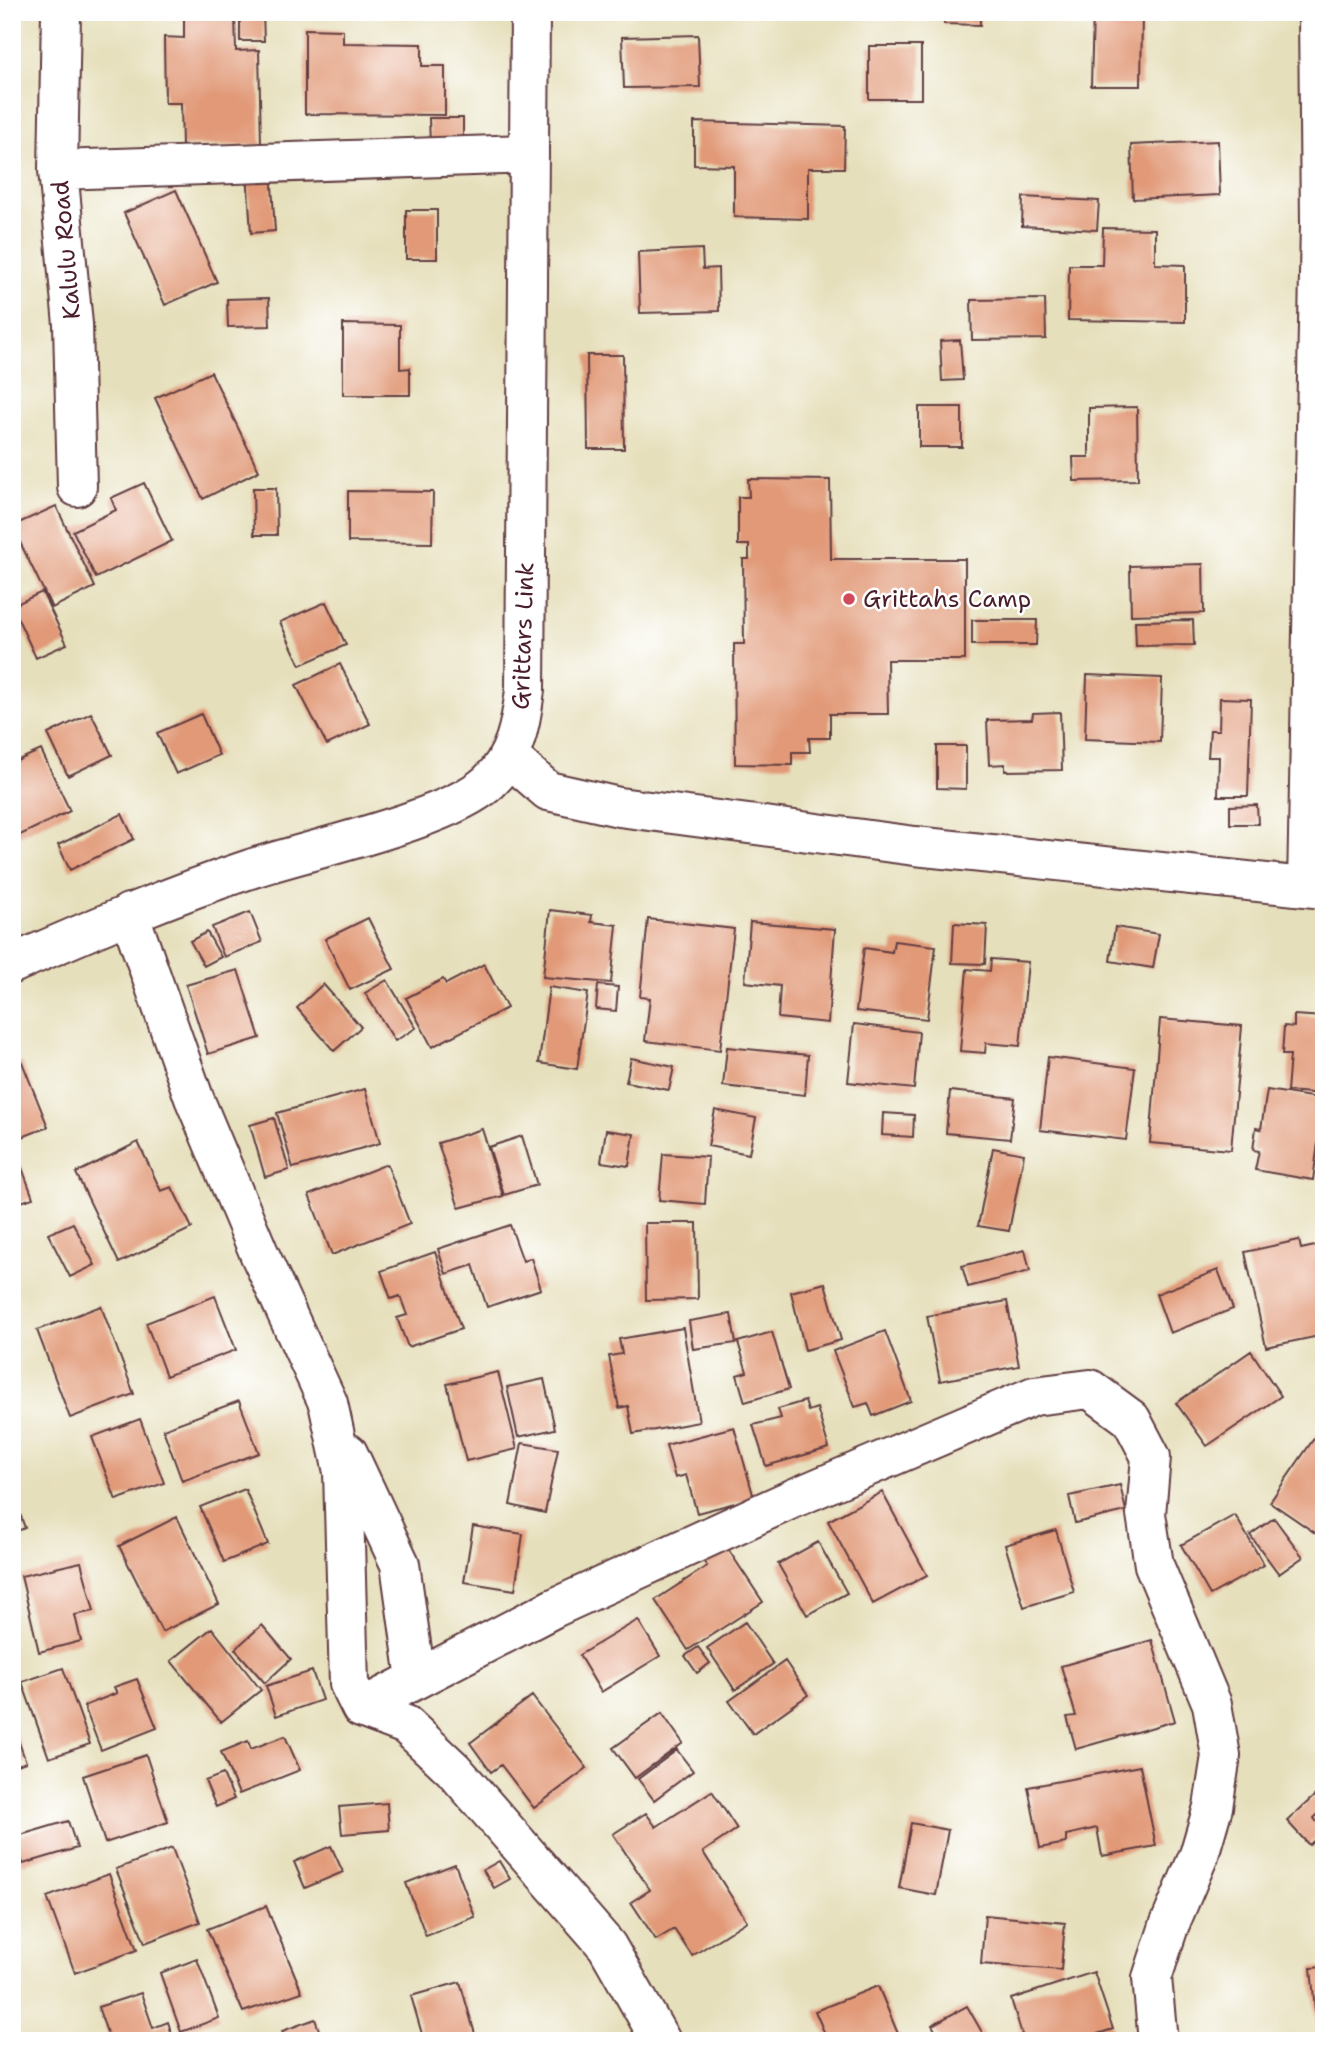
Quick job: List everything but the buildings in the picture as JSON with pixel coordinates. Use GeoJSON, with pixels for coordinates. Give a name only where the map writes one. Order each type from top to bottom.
{"type":"FeatureCollection","features":[{"type":"Feature","properties":{"kind":"street","name":"Kalulu Road"},"geometry":{"type":"LineString","coordinates":[[61,12],[58,170],[73,324],[77,487]]}},
{"type":"Feature","properties":{"kind":"street","name":"Grittars Link"},"geometry":{"type":"LineString","coordinates":[[12,964],[129,913],[248,869],[415,818],[456,802],[489,783],[509,757],[521,725],[525,690],[530,12]]}},
{"type":"Feature","properties":{"kind":"street"},"geometry":{"type":"LineString","coordinates":[[509,757],[548,791],[619,807],[915,846],[1315,888],[1321,223],[1318,12]]}},
{"type":"Feature","properties":{"kind":"street"},"geometry":{"type":"LineString","coordinates":[[58,170],[529,155]]}},
{"type":"Feature","properties":{"kind":"street"},"geometry":{"type":"LineString","coordinates":[[129,913],[194,1098],[258,1253],[328,1403],[343,1472],[349,1684],[360,1708],[406,1725],[453,1769],[607,1947],[661,2041]]}},
{"type":"Feature","properties":{"kind":"street"},"geometry":{"type":"LineString","coordinates":[[360,1708],[554,1608],[792,1499],[1034,1396],[1090,1389],[1131,1419],[1151,1457],[1146,1514],[1154,1565],[1212,1704],[1221,1756],[1213,1807],[1199,1855],[1169,1926],[1152,1978],[1158,2041]]}},
{"type":"Feature","properties":{"kind":"street"},"geometry":{"type":"LineString","coordinates":[[331,1418],[400,1564],[416,1679]]}},
{"type":"Feature","properties":{"kind":"place","name":"Grittahs Camp"},"geometry":{"type":"Point","coordinates":[849,599]}}]}
